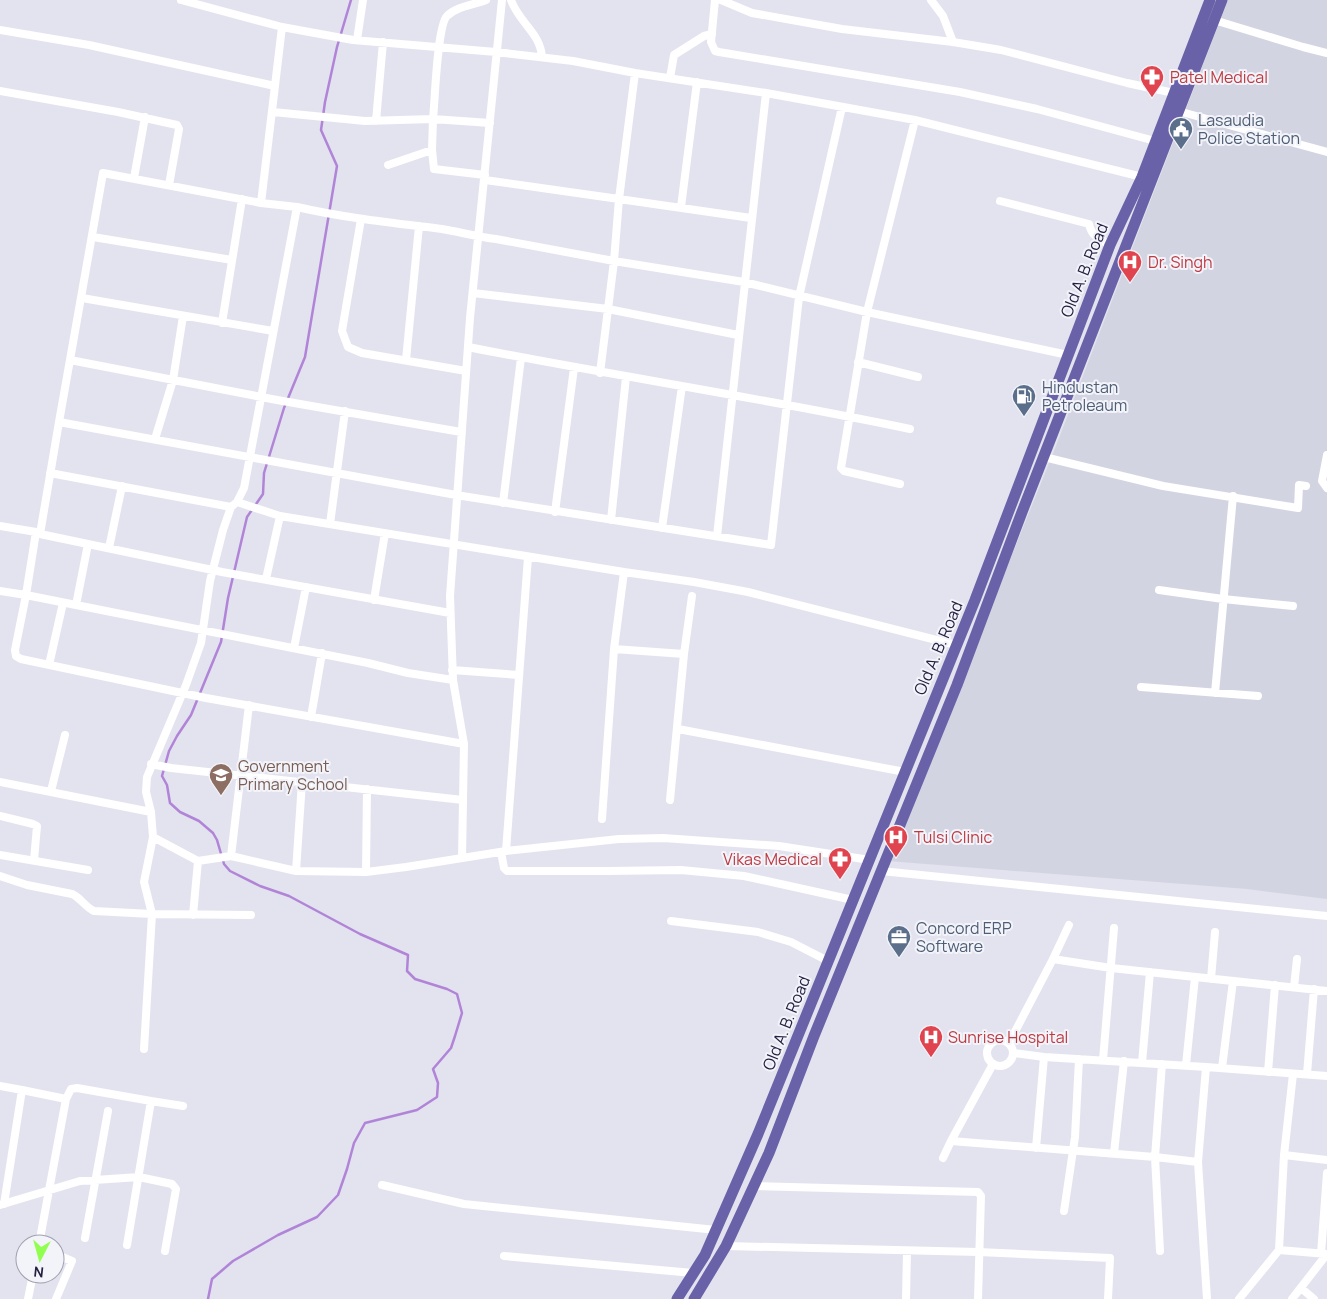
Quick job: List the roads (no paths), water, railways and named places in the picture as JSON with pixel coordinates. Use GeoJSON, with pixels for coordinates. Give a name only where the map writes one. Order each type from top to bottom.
{"type":"FeatureCollection","features":[{"type":"Feature","properties":{"kind":"main road","name":"Old A. B. Road"},"geometry":{"type":"LineString","coordinates":[[677,1299],[705,1255],[758,1134],[975,600],[1110,245],[1142,178],[1210,0]]}},
{"type":"Feature","properties":{"kind":"main road","name":"Old A. B. Road"},"geometry":{"type":"LineString","coordinates":[[694,1299],[726,1246],[773,1141],[957,685],[1222,0]]}},
{"type":"Feature","properties":{"kind":"main road"},"geometry":{"type":"LineString","coordinates":[[758,1134],[773,1141]]}},
{"type":"Feature","properties":{"kind":"street"},"geometry":{"type":"LineString","coordinates":[[181,0],[282,27],[333,37],[542,57],[766,92],[842,108],[915,120],[1142,178]]}},
{"type":"Feature","properties":{"kind":"street"},"geometry":{"type":"LineString","coordinates":[[355,40],[364,0]]}},
{"type":"Feature","properties":{"kind":"street"},"geometry":{"type":"LineString","coordinates":[[486,0],[464,7],[447,16],[443,22],[432,150],[434,169],[751,218]]}},
{"type":"Feature","properties":{"kind":"street"},"geometry":{"type":"LineString","coordinates":[[462,858],[464,744],[453,680],[450,613],[456,496],[472,292],[480,237],[502,0]]}},
{"type":"Feature","properties":{"kind":"street"},"geometry":{"type":"LineString","coordinates":[[510,0],[513,8],[537,38],[542,57]]}},
{"type":"Feature","properties":{"kind":"street"},"geometry":{"type":"LineString","coordinates":[[715,0],[712,46],[719,52],[960,92],[1037,109],[1155,141]]}},
{"type":"Feature","properties":{"kind":"street"},"geometry":{"type":"LineString","coordinates":[[721,0],[752,13],[842,29],[953,42],[1001,50],[1127,83],[1174,93]]}},
{"type":"Feature","properties":{"kind":"street"},"geometry":{"type":"LineString","coordinates":[[931,0],[943,16],[953,42]]}},
{"type":"Feature","properties":{"kind":"street"},"geometry":{"type":"LineString","coordinates":[[1214,20],[1327,53]]}},
{"type":"Feature","properties":{"kind":"street"},"geometry":{"type":"LineString","coordinates":[[261,202],[282,27]]}},
{"type":"Feature","properties":{"kind":"street"},"geometry":{"type":"LineString","coordinates":[[0,30],[89,45],[275,86]]}},
{"type":"Feature","properties":{"kind":"street"},"geometry":{"type":"LineString","coordinates":[[670,78],[674,55],[704,36],[712,34]]}},
{"type":"Feature","properties":{"kind":"street"},"geometry":{"type":"LineString","coordinates":[[376,121],[383,42]]}},
{"type":"Feature","properties":{"kind":"street"},"geometry":{"type":"LineString","coordinates":[[600,372],[635,73]]}},
{"type":"Feature","properties":{"kind":"street"},"geometry":{"type":"LineString","coordinates":[[681,207],[697,82]]}},
{"type":"Feature","properties":{"kind":"street"},"geometry":{"type":"LineString","coordinates":[[0,91],[175,124],[179,127],[169,185]]}},
{"type":"Feature","properties":{"kind":"street"},"geometry":{"type":"LineString","coordinates":[[717,536],[766,92]]}},
{"type":"Feature","properties":{"kind":"street"},"geometry":{"type":"LineString","coordinates":[[59,422],[456,496],[771,545],[799,297],[842,108]]}},
{"type":"Feature","properties":{"kind":"street"},"geometry":{"type":"LineString","coordinates":[[1178,111],[1327,152]]}},
{"type":"Feature","properties":{"kind":"street"},"geometry":{"type":"LineString","coordinates":[[272,112],[376,121],[434,119],[490,123]]}},
{"type":"Feature","properties":{"kind":"street"},"geometry":{"type":"LineString","coordinates":[[134,178],[145,117]]}},
{"type":"Feature","properties":{"kind":"street"},"geometry":{"type":"LineString","coordinates":[[900,484],[844,471],[841,468],[867,312],[915,120]]}},
{"type":"Feature","properties":{"kind":"street"},"geometry":{"type":"LineString","coordinates":[[388,165],[432,150]]}},
{"type":"Feature","properties":{"kind":"street"},"geometry":{"type":"LineString","coordinates":[[450,613],[222,572],[40,534],[104,173],[317,212],[448,230],[614,261],[744,282],[799,297],[1068,355]]}},
{"type":"Feature","properties":{"kind":"street"},"geometry":{"type":"LineString","coordinates":[[222,322],[242,199]]}},
{"type":"Feature","properties":{"kind":"street"},"geometry":{"type":"LineString","coordinates":[[1000,201],[1089,224],[1095,238],[1110,245]]}},
{"type":"Feature","properties":{"kind":"street"},"geometry":{"type":"LineString","coordinates":[[144,1049],[152,914],[144,882],[153,837],[151,812],[146,792],[147,777],[183,692],[201,643],[213,569],[234,504],[244,488],[251,459],[297,207]]}},
{"type":"Feature","properties":{"kind":"street"},"geometry":{"type":"LineString","coordinates":[[361,219],[342,331],[348,347],[362,353],[466,371]]}},
{"type":"Feature","properties":{"kind":"street"},"geometry":{"type":"LineString","coordinates":[[406,360],[420,226]]}},
{"type":"Feature","properties":{"kind":"street"},"geometry":{"type":"LineString","coordinates":[[93,237],[232,260]]}},
{"type":"Feature","properties":{"kind":"street"},"geometry":{"type":"LineString","coordinates":[[472,292],[608,309],[738,335]]}},
{"type":"Feature","properties":{"kind":"street"},"geometry":{"type":"LineString","coordinates":[[82,298],[273,332]]}},
{"type":"Feature","properties":{"kind":"street"},"geometry":{"type":"LineString","coordinates":[[155,439],[172,380],[183,316]]}},
{"type":"Feature","properties":{"kind":"street"},"geometry":{"type":"LineString","coordinates":[[468,348],[849,416],[910,429]]}},
{"type":"Feature","properties":{"kind":"street"},"geometry":{"type":"LineString","coordinates":[[503,503],[521,358]]}},
{"type":"Feature","properties":{"kind":"street"},"geometry":{"type":"LineString","coordinates":[[70,360],[277,400],[462,432]]}},
{"type":"Feature","properties":{"kind":"street"},"geometry":{"type":"LineString","coordinates":[[858,362],[918,377]]}},
{"type":"Feature","properties":{"kind":"street"},"geometry":{"type":"LineString","coordinates":[[555,512],[574,368]]}},
{"type":"Feature","properties":{"kind":"street"},"geometry":{"type":"LineString","coordinates":[[611,520],[626,377]]}},
{"type":"Feature","properties":{"kind":"street"},"geometry":{"type":"LineString","coordinates":[[662,528],[682,386]]}},
{"type":"Feature","properties":{"kind":"street"},"geometry":{"type":"LineString","coordinates":[[330,524],[345,411]]}},
{"type":"Feature","properties":{"kind":"street"},"geometry":{"type":"LineString","coordinates":[[1327,455],[1322,481],[1327,488]]}},
{"type":"Feature","properties":{"kind":"street"},"geometry":{"type":"LineString","coordinates":[[1044,457],[1163,486],[1298,508],[1299,486],[1306,486]]}},
{"type":"Feature","properties":{"kind":"street"},"geometry":{"type":"LineString","coordinates":[[50,473],[253,507],[280,516],[454,546],[694,582],[748,592],[956,645]]}},
{"type":"Feature","properties":{"kind":"street"},"geometry":{"type":"LineString","coordinates":[[109,548],[122,486]]}},
{"type":"Feature","properties":{"kind":"street"},"geometry":{"type":"LineString","coordinates":[[1215,693],[1233,496]]}},
{"type":"Feature","properties":{"kind":"street"},"geometry":{"type":"LineString","coordinates":[[266,579],[280,516]]}},
{"type":"Feature","properties":{"kind":"street"},"geometry":{"type":"LineString","coordinates":[[0,526],[36,532],[15,650],[16,656],[49,665],[206,698],[464,744]]}},
{"type":"Feature","properties":{"kind":"street"},"geometry":{"type":"LineString","coordinates":[[374,600],[385,533]]}},
{"type":"Feature","properties":{"kind":"street"},"geometry":{"type":"LineString","coordinates":[[76,605],[88,544]]}},
{"type":"Feature","properties":{"kind":"street"},"geometry":{"type":"LineString","coordinates":[[528,557],[503,851],[504,868],[506,871],[681,870],[744,876],[853,900]]}},
{"type":"Feature","properties":{"kind":"street"},"geometry":{"type":"LineString","coordinates":[[602,818],[614,649],[624,572]]}},
{"type":"Feature","properties":{"kind":"street"},"geometry":{"type":"LineString","coordinates":[[294,648],[306,587]]}},
{"type":"Feature","properties":{"kind":"street"},"geometry":{"type":"LineString","coordinates":[[1159,590],[1293,606]]}},
{"type":"Feature","properties":{"kind":"street"},"geometry":{"type":"LineString","coordinates":[[0,591],[322,653],[408,673],[453,680]]}},
{"type":"Feature","properties":{"kind":"street"},"geometry":{"type":"LineString","coordinates":[[670,800],[684,654],[692,596]]}},
{"type":"Feature","properties":{"kind":"street"},"geometry":{"type":"LineString","coordinates":[[49,665],[63,603]]}},
{"type":"Feature","properties":{"kind":"street"},"geometry":{"type":"LineString","coordinates":[[614,649],[684,654]]}},
{"type":"Feature","properties":{"kind":"street"},"geometry":{"type":"LineString","coordinates":[[311,717],[322,653]]}},
{"type":"Feature","properties":{"kind":"street"},"geometry":{"type":"LineString","coordinates":[[452,670],[519,675]]}},
{"type":"Feature","properties":{"kind":"street"},"geometry":{"type":"LineString","coordinates":[[1141,687],[1258,696]]}},
{"type":"Feature","properties":{"kind":"street"},"geometry":{"type":"LineString","coordinates":[[228,856],[250,705]]}},
{"type":"Feature","properties":{"kind":"street"},"geometry":{"type":"LineString","coordinates":[[678,728],[905,772]]}},
{"type":"Feature","properties":{"kind":"street"},"geometry":{"type":"LineString","coordinates":[[50,791],[65,735]]}},
{"type":"Feature","properties":{"kind":"street"},"geometry":{"type":"LineString","coordinates":[[151,764],[171,768],[463,800]]}},
{"type":"Feature","properties":{"kind":"street"},"geometry":{"type":"LineString","coordinates":[[0,782],[151,812]]}},
{"type":"Feature","properties":{"kind":"street"},"geometry":{"type":"LineString","coordinates":[[296,871],[302,782]]}},
{"type":"Feature","properties":{"kind":"street"},"geometry":{"type":"LineString","coordinates":[[366,872],[367,789]]}},
{"type":"Feature","properties":{"kind":"street"},"geometry":{"type":"LineString","coordinates":[[0,816],[37,826],[34,860]]}},
{"type":"Feature","properties":{"kind":"street"},"geometry":{"type":"LineString","coordinates":[[153,837],[198,861],[228,856],[296,871],[366,872],[503,851],[619,839],[663,838],[779,846],[870,860]]}},
{"type":"Feature","properties":{"kind":"street"},"geometry":{"type":"LineString","coordinates":[[0,855],[88,870]]}},
{"type":"Feature","properties":{"kind":"street"},"geometry":{"type":"LineString","coordinates":[[193,915],[198,861]]}},
{"type":"Feature","properties":{"kind":"street"},"geometry":{"type":"LineString","coordinates":[[881,871],[1327,916]]}},
{"type":"Feature","properties":{"kind":"street"},"geometry":{"type":"LineString","coordinates":[[0,876],[28,885],[72,894],[94,911],[152,914],[252,915]]}},
{"type":"Feature","properties":{"kind":"street"},"geometry":{"type":"LineString","coordinates":[[671,921],[758,932],[791,942],[828,960]]}},
{"type":"Feature","properties":{"kind":"street"},"geometry":{"type":"LineString","coordinates":[[1009,1043],[1069,925]]}},
{"type":"Feature","properties":{"kind":"street"},"geometry":{"type":"LineString","coordinates":[[1103,1060],[1114,928]]}},
{"type":"Feature","properties":{"kind":"street"},"geometry":{"type":"LineString","coordinates":[[1211,979],[1215,932]]}},
{"type":"Feature","properties":{"kind":"street"},"geometry":{"type":"LineString","coordinates":[[1053,959],[1111,968],[1327,991]]}},
{"type":"Feature","properties":{"kind":"street"},"geometry":{"type":"LineString","coordinates":[[1294,987],[1297,959]]}},
{"type":"Feature","properties":{"kind":"street"},"geometry":{"type":"LineString","coordinates":[[1142,1062],[1150,972]]}},
{"type":"Feature","properties":{"kind":"street"},"geometry":{"type":"LineString","coordinates":[[1186,1066],[1195,977]]}},
{"type":"Feature","properties":{"kind":"street"},"geometry":{"type":"LineString","coordinates":[[1222,1068],[1233,981]]}},
{"type":"Feature","properties":{"kind":"street"},"geometry":{"type":"LineString","coordinates":[[1268,1072],[1275,985]]}},
{"type":"Feature","properties":{"kind":"street"},"geometry":{"type":"LineString","coordinates":[[1307,1074],[1314,989]]}},
{"type":"Feature","properties":{"kind":"street"},"geometry":{"type":"LineString","coordinates":[[998,1040],[1009,1043],[1014,1053],[1012,1060],[1006,1065],[999,1067],[993,1064],[988,1059],[988,1046],[998,1040]]}},
{"type":"Feature","properties":{"kind":"street"},"geometry":{"type":"LineString","coordinates":[[1014,1053],[1044,1057],[1142,1062],[1327,1076]]}},
{"type":"Feature","properties":{"kind":"street"},"geometry":{"type":"LineString","coordinates":[[1036,1148],[1044,1057]]}},
{"type":"Feature","properties":{"kind":"street"},"geometry":{"type":"LineString","coordinates":[[1064,1211],[1074,1150],[1079,1059]]}},
{"type":"Feature","properties":{"kind":"street"},"geometry":{"type":"LineString","coordinates":[[1114,1153],[1124,1061]]}},
{"type":"Feature","properties":{"kind":"street"},"geometry":{"type":"LineString","coordinates":[[943,1158],[993,1064]]}},
{"type":"Feature","properties":{"kind":"street"},"geometry":{"type":"LineString","coordinates":[[1160,1251],[1155,1157],[1162,1064]]}},
{"type":"Feature","properties":{"kind":"street"},"geometry":{"type":"LineString","coordinates":[[1206,1067],[1198,1162],[1207,1299]]}},
{"type":"Feature","properties":{"kind":"street"},"geometry":{"type":"LineString","coordinates":[[1239,1299],[1279,1250],[1284,1155],[1293,1074]]}},
{"type":"Feature","properties":{"kind":"street"},"geometry":{"type":"LineString","coordinates":[[0,1086],[66,1098]]}},
{"type":"Feature","properties":{"kind":"street"},"geometry":{"type":"LineString","coordinates":[[41,1234],[66,1098],[71,1089],[76,1088],[183,1106]]}},
{"type":"Feature","properties":{"kind":"street"},"geometry":{"type":"LineString","coordinates":[[22,1090],[1,1205],[80,1181],[139,1177],[172,1184],[176,1187],[165,1251]]}},
{"type":"Feature","properties":{"kind":"street"},"geometry":{"type":"LineString","coordinates":[[127,1245],[151,1101]]}},
{"type":"Feature","properties":{"kind":"street"},"geometry":{"type":"LineString","coordinates":[[85,1238],[108,1111]]}},
{"type":"Feature","properties":{"kind":"street"},"geometry":{"type":"LineString","coordinates":[[951,1141],[1114,1153],[1198,1162]]}},
{"type":"Feature","properties":{"kind":"street"},"geometry":{"type":"LineString","coordinates":[[1284,1155],[1327,1160]]}},
{"type":"Feature","properties":{"kind":"street"},"geometry":{"type":"LineString","coordinates":[[1292,1299],[1302,1288],[1325,1254],[1327,1173]]}},
{"type":"Feature","properties":{"kind":"street"},"geometry":{"type":"LineString","coordinates":[[382,1185],[464,1204],[716,1230]]}},
{"type":"Feature","properties":{"kind":"street"},"geometry":{"type":"LineString","coordinates":[[754,1186],[978,1192],[981,1196],[978,1299]]}},
{"type":"Feature","properties":{"kind":"street"},"geometry":{"type":"LineString","coordinates":[[726,1246],[978,1252],[1110,1258],[1108,1299]]}},
{"type":"Feature","properties":{"kind":"street"},"geometry":{"type":"LineString","coordinates":[[1279,1250],[1325,1254]]}},
{"type":"Feature","properties":{"kind":"street"},"geometry":{"type":"LineString","coordinates":[[906,1299],[907,1251]]}},
{"type":"Feature","properties":{"kind":"street"},"geometry":{"type":"LineString","coordinates":[[504,1256],[693,1273]]}},
{"type":"Feature","properties":{"kind":"street"},"geometry":{"type":"LineString","coordinates":[[65,1259],[72,1262],[65,1278]]}},
{"type":"Feature","properties":{"kind":"street"},"geometry":{"type":"LineString","coordinates":[[28,1299],[31,1284]]}},
{"type":"Feature","properties":{"kind":"street"},"geometry":{"type":"LineString","coordinates":[[56,1299],[62,1284]]}},
{"type":"Feature","properties":{"kind":"street"},"geometry":{"type":"LineString","coordinates":[[1302,1288],[1314,1299]]}},
{"type":"Feature","properties":{"kind":"waterway"},"geometry":{"type":"LineString","coordinates":[[208,1299],[212,1279],[233,1261],[278,1235],[317,1217],[338,1195],[354,1143],[365,1123],[417,1110],[437,1097],[438,1083],[433,1069],[451,1048],[462,1013],[457,994],[415,979],[407,971],[408,955],[360,934],[289,896],[260,886],[230,871],[224,864],[213,833],[199,821],[180,812],[170,803],[167,785],[162,776],[169,751],[191,715],[221,642],[228,598],[247,517],[263,494],[264,473],[284,408],[305,357],[337,166],[321,130],[337,47],[351,0]]}},
{"type":"Feature","properties":{"kind":"place","name":"Patel Medical"},"geometry":{"type":"Point","coordinates":[1152,98]}},
{"type":"Feature","properties":{"kind":"place","name":"Lasaudia Police Station"},"geometry":{"type":"Point","coordinates":[1181,150]}},
{"type":"Feature","properties":{"kind":"place","name":"Dr. Singh"},"geometry":{"type":"Point","coordinates":[1130,283]}},
{"type":"Feature","properties":{"kind":"place","name":"Hindustan Petroleaum"},"geometry":{"type":"Point","coordinates":[1024,417]}},
{"type":"Feature","properties":{"kind":"place","name":"Government Primary School"},"geometry":{"type":"Point","coordinates":[221,796]}},
{"type":"Feature","properties":{"kind":"place","name":"Tulsi Clinic"},"geometry":{"type":"Point","coordinates":[896,858]}},
{"type":"Feature","properties":{"kind":"place","name":"Vikas Medical"},"geometry":{"type":"Point","coordinates":[840,880]}},
{"type":"Feature","properties":{"kind":"place","name":"Concord ERP Software"},"geometry":{"type":"Point","coordinates":[899,958]}},
{"type":"Feature","properties":{"kind":"place","name":"Sunrise Hospital"},"geometry":{"type":"Point","coordinates":[931,1058]}}]}
